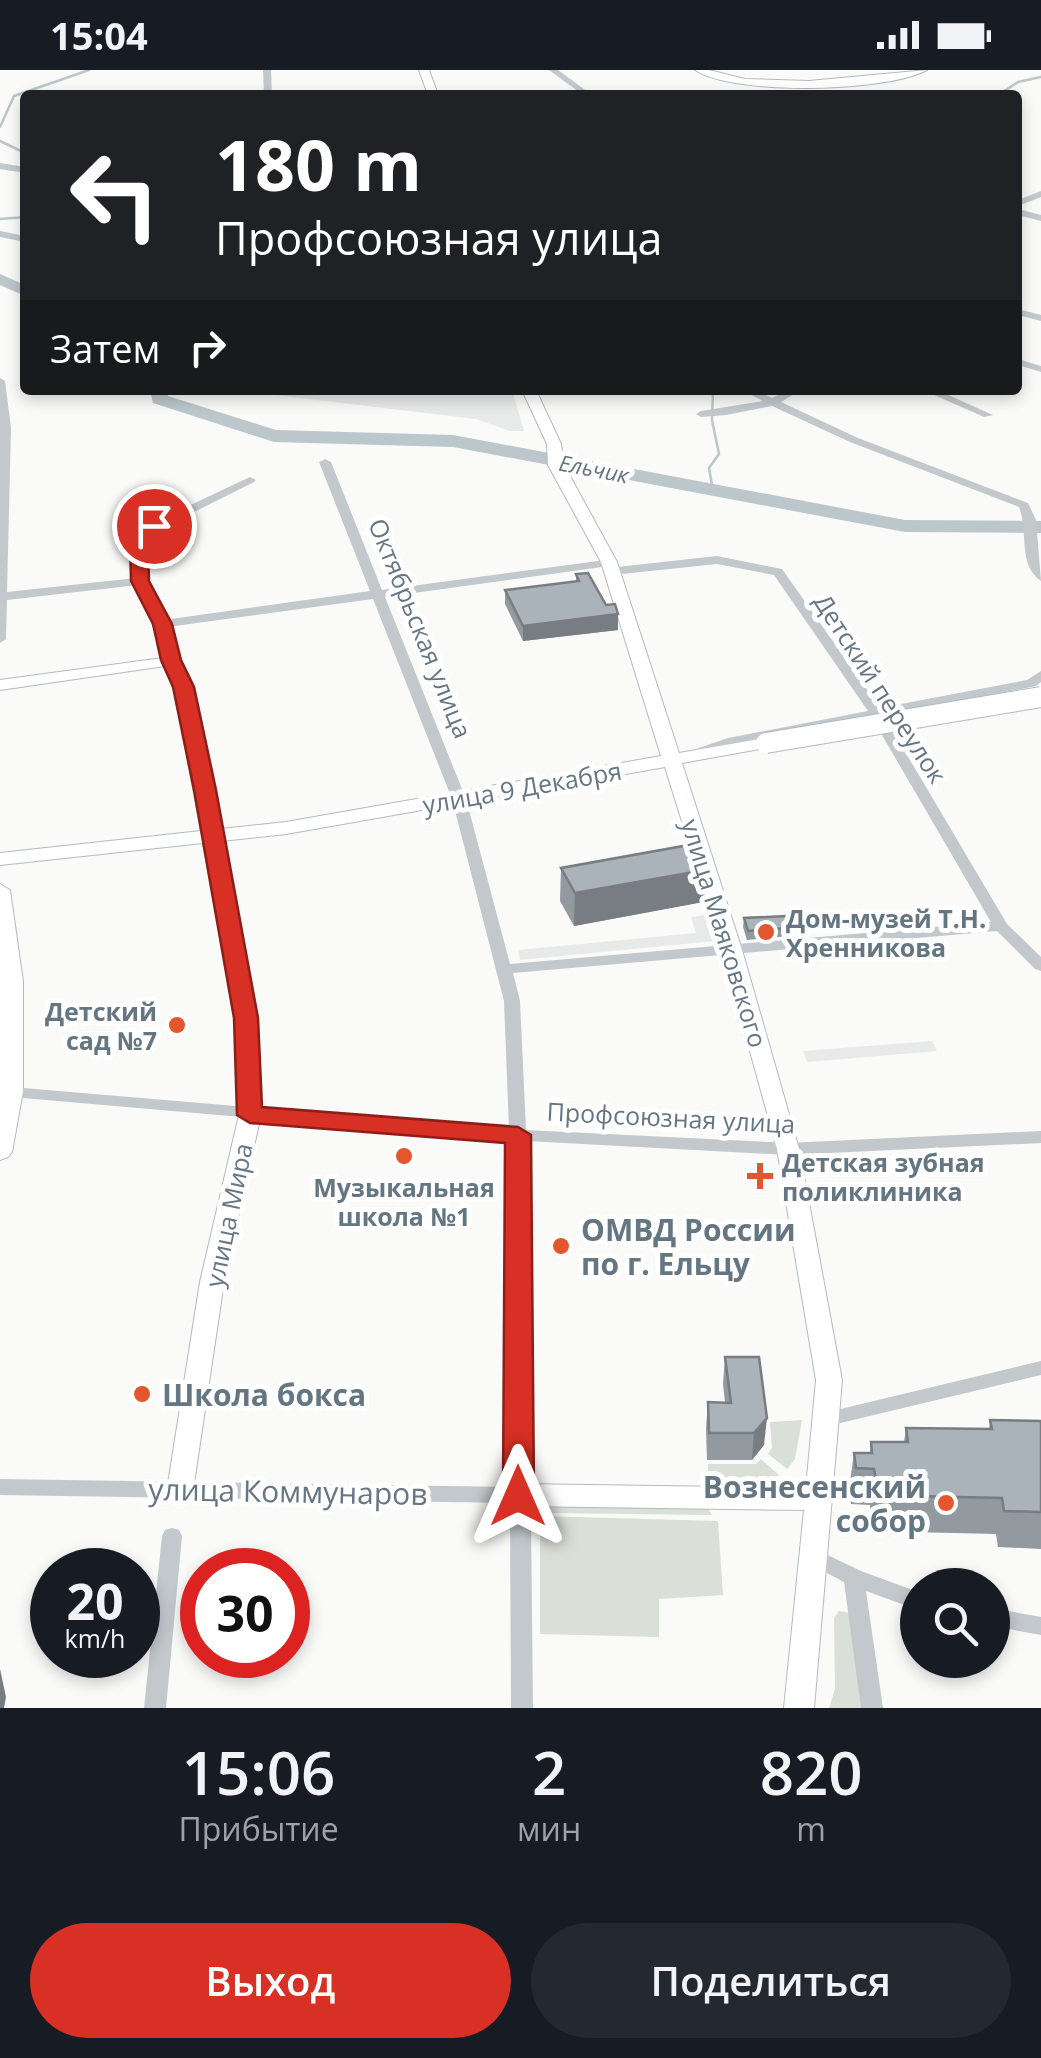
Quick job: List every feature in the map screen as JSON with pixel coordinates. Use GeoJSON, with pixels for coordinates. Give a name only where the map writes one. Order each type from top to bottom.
{"type":"FeatureCollection","features":[{"type":"Feature","properties":{"kind":"main road"},"geometry":{"type":"LineString","coordinates":[[700,70],[709,76],[765,84],[882,80],[922,70]]}},
{"type":"Feature","properties":{"kind":"main road","name":"улица Маяковского"},"geometry":{"type":"LineString","coordinates":[[530,395],[610,566],[678,759],[788,1149],[829,1380],[800,1708]]}},
{"type":"Feature","properties":{"kind":"main road"},"geometry":{"type":"LineString","coordinates":[[0,684],[171,660]]}},
{"type":"Feature","properties":{"kind":"main road","name":"улица Мира"},"geometry":{"type":"LineString","coordinates":[[171,660],[184,687],[246,1018],[250,1115],[212,1282],[180,1490]]}},
{"type":"Feature","properties":{"kind":"main road","name":"улица 9 Декабря"},"geometry":{"type":"LineString","coordinates":[[0,860],[213,838],[459,799],[1041,696]]}},
{"type":"Feature","properties":{"kind":"main road"},"geometry":{"type":"LineString","coordinates":[[0,890],[12,982],[0,1152]]}},
{"type":"Feature","properties":{"kind":"main road","name":"улица Коммунаров"},"geometry":{"type":"LineString","coordinates":[[518,1496],[816,1498]]}},
{"type":"Feature","properties":{"kind":"street"},"geometry":{"type":"LineString","coordinates":[[553,70],[581,90]]}},
{"type":"Feature","properties":{"kind":"street"},"geometry":{"type":"LineString","coordinates":[[0,381],[0,639]]}},
{"type":"Feature","properties":{"kind":"street"},"geometry":{"type":"LineString","coordinates":[[760,395],[854,440],[1024,505],[1029,554],[1041,577]]}},
{"type":"Feature","properties":{"kind":"street"},"geometry":{"type":"LineString","coordinates":[[701,414],[752,409],[788,395]]}},
{"type":"Feature","properties":{"kind":"street"},"geometry":{"type":"LineString","coordinates":[[940,395],[988,415]]}},
{"type":"Feature","properties":{"kind":"street","name":"Октябрьская улица"},"geometry":{"type":"LineString","coordinates":[[325,462],[459,799],[512,1002],[518,1135],[522,1708]]}},
{"type":"Feature","properties":{"kind":"street"},"geometry":{"type":"LineString","coordinates":[[1,597],[140,581],[139,541],[154,526],[250,480]]}},
{"type":"Feature","properties":{"kind":"street","name":"Детский переулок"},"geometry":{"type":"LineString","coordinates":[[163,624],[610,566],[717,560],[778,572],[876,711],[1001,926],[1041,966]]}},
{"type":"Feature","properties":{"kind":"street","name":"улица Мира"},"geometry":{"type":"LineString","coordinates":[[140,581],[163,624],[171,660]]}},
{"type":"Feature","properties":{"kind":"street"},"geometry":{"type":"LineString","coordinates":[[678,759],[728,742],[1031,683],[1041,675]]}},
{"type":"Feature","properties":{"kind":"street"},"geometry":{"type":"LineString","coordinates":[[506,968],[1001,926]]}},
{"type":"Feature","properties":{"kind":"street","name":"Профсоюзная улица"},"geometry":{"type":"LineString","coordinates":[[6,1091],[250,1115],[518,1135],[788,1149],[1041,1137]]}},
{"type":"Feature","properties":{"kind":"street"},"geometry":{"type":"LineString","coordinates":[[828,1420],[1041,1368]]}},
{"type":"Feature","properties":{"kind":"street","name":"улица Коммунаров"},"geometry":{"type":"LineString","coordinates":[[0,1487],[518,1496]]}},
{"type":"Feature","properties":{"kind":"street"},"geometry":{"type":"LineString","coordinates":[[156,1708],[172,1536]]}},
{"type":"Feature","properties":{"kind":"street"},"geometry":{"type":"LineString","coordinates":[[813,1556],[854,1577],[900,1594]]}},
{"type":"Feature","properties":{"kind":"street"},"geometry":{"type":"LineString","coordinates":[[854,1577],[872,1708]]}},
{"type":"Feature","properties":{"kind":"street"},"geometry":{"type":"LineString","coordinates":[[1010,1620],[1041,1626]]}},
{"type":"Feature","properties":{"kind":"shaded area"},"geometry":{"type":"Polygon","coordinates":[[[276,395],[513,395],[524,431],[510,431],[476,419],[276,395]]]}},
{"type":"Feature","properties":{"kind":"shaded area"},"geometry":{"type":"Polygon","coordinates":[[[706,915],[715,941],[520,960],[518,950],[696,933],[691,917],[706,915]]]}},
{"type":"Feature","properties":{"kind":"shaded area"},"geometry":{"type":"Polygon","coordinates":[[[932,1041],[937,1051],[807,1062],[803,1051],[932,1041]]]}},
{"type":"Feature","properties":{"kind":"shaded area"},"geometry":{"type":"Polygon","coordinates":[[[802,1420],[795,1459],[787,1469],[768,1454],[772,1448],[770,1422],[802,1420]]]}},
{"type":"Feature","properties":{"kind":"shaded area"},"geometry":{"type":"Polygon","coordinates":[[[761,1459],[779,1475],[773,1481],[708,1477],[708,1464],[756,1464],[761,1459]]]}},
{"type":"Feature","properties":{"kind":"shaded area"},"geometry":{"type":"Polygon","coordinates":[[[544,1505],[708,1509],[712,1515],[545,1513],[544,1505]]]}},
{"type":"Feature","properties":{"kind":"shaded area"},"geometry":{"type":"Polygon","coordinates":[[[540,1516],[718,1521],[723,1595],[659,1599],[659,1637],[540,1634],[540,1516]]]}},
{"type":"Feature","properties":{"kind":"shaded area"},"geometry":{"type":"Polygon","coordinates":[[[839,1611],[850,1613],[861,1708],[829,1708],[835,1689],[834,1618],[839,1611]]]}},
{"type":"Feature","properties":{"kind":"building"},"geometry":{"type":"Polygon","coordinates":[[[588,573],[606,605],[615,604],[618,614],[523,626],[505,590],[579,581],[576,574],[588,573]]]}},
{"type":"Feature","properties":{"kind":"building"},"geometry":{"type":"Polygon","coordinates":[[[689,845],[705,870],[575,893],[561,868],[689,845]]]}},
{"type":"Feature","properties":{"kind":"building"},"geometry":{"type":"Polygon","coordinates":[[[786,916],[790,928],[748,931],[744,918],[786,916]]]}},
{"type":"Feature","properties":{"kind":"building"},"geometry":{"type":"Polygon","coordinates":[[[725,1357],[759,1357],[767,1418],[754,1433],[709,1433],[708,1402],[731,1403],[725,1357]]]}},
{"type":"Feature","properties":{"kind":"building"},"geometry":{"type":"Polygon","coordinates":[[[990,1420],[1041,1421],[1041,1512],[1004,1511],[1002,1498],[916,1496],[914,1481],[876,1480],[874,1469],[856,1468],[854,1453],[872,1453],[871,1442],[908,1442],[906,1428],[992,1429],[990,1420]]]}},
{"type":"Feature","properties":{"kind":"waterway"},"geometry":{"type":"LineString","coordinates":[[31,90],[89,70]]}},
{"type":"Feature","properties":{"kind":"waterway"},"geometry":{"type":"LineString","coordinates":[[1006,90],[1018,82],[1041,77]]}},
{"type":"Feature","properties":{"kind":"waterway"},"geometry":{"type":"LineString","coordinates":[[0,127],[14,96],[20,94]]}},
{"type":"Feature","properties":{"kind":"waterway"},"geometry":{"type":"LineString","coordinates":[[0,141],[20,151]]}},
{"type":"Feature","properties":{"kind":"waterway"},"geometry":{"type":"LineString","coordinates":[[0,219],[20,217]]}},
{"type":"Feature","properties":{"kind":"waterway","name":"Ельчик"},"geometry":{"type":"LineString","coordinates":[[0,279],[20,289]]}},
{"type":"Feature","properties":{"kind":"waterway","name":"Ельчик"},"geometry":{"type":"LineString","coordinates":[[159,395],[159,399],[274,436],[453,441],[905,526],[1041,527]]}},
{"type":"Feature","properties":{"kind":"waterway"},"geometry":{"type":"LineString","coordinates":[[713,395],[712,420],[719,454],[709,468],[713,491]]}},
{"type":"Feature","properties":{"kind":"place","name":"Дом-музей Т.Н. Хренникова"},"geometry":{"type":"Point","coordinates":[766,932]}},
{"type":"Feature","properties":{"kind":"place","name":"Детский сад №7"},"geometry":{"type":"Point","coordinates":[177,1025]}},
{"type":"Feature","properties":{"kind":"place","name":"Музыкальная школа №1"},"geometry":{"type":"Point","coordinates":[404,1156]}},
{"type":"Feature","properties":{"kind":"place","name":"Детская зубная поликлиника"},"geometry":{"type":"Point","coordinates":[760,1176]}},
{"type":"Feature","properties":{"kind":"place","name":"ОМВД России по г. Ельцу"},"geometry":{"type":"Point","coordinates":[561,1246]}},
{"type":"Feature","properties":{"kind":"place","name":"Школа бокса"},"geometry":{"type":"Point","coordinates":[142,1394]}},
{"type":"Feature","properties":{"kind":"place","name":"Вознесенский собор"},"geometry":{"type":"Point","coordinates":[946,1503]}},
{"type":"Feature","properties":{"kind":"route"},"geometry":{"type":"LineString","coordinates":[[154,526],[139,541],[140,581],[163,624],[171,660],[184,687],[246,1018],[250,1115],[518,1135],[518,1496]]}}]}
